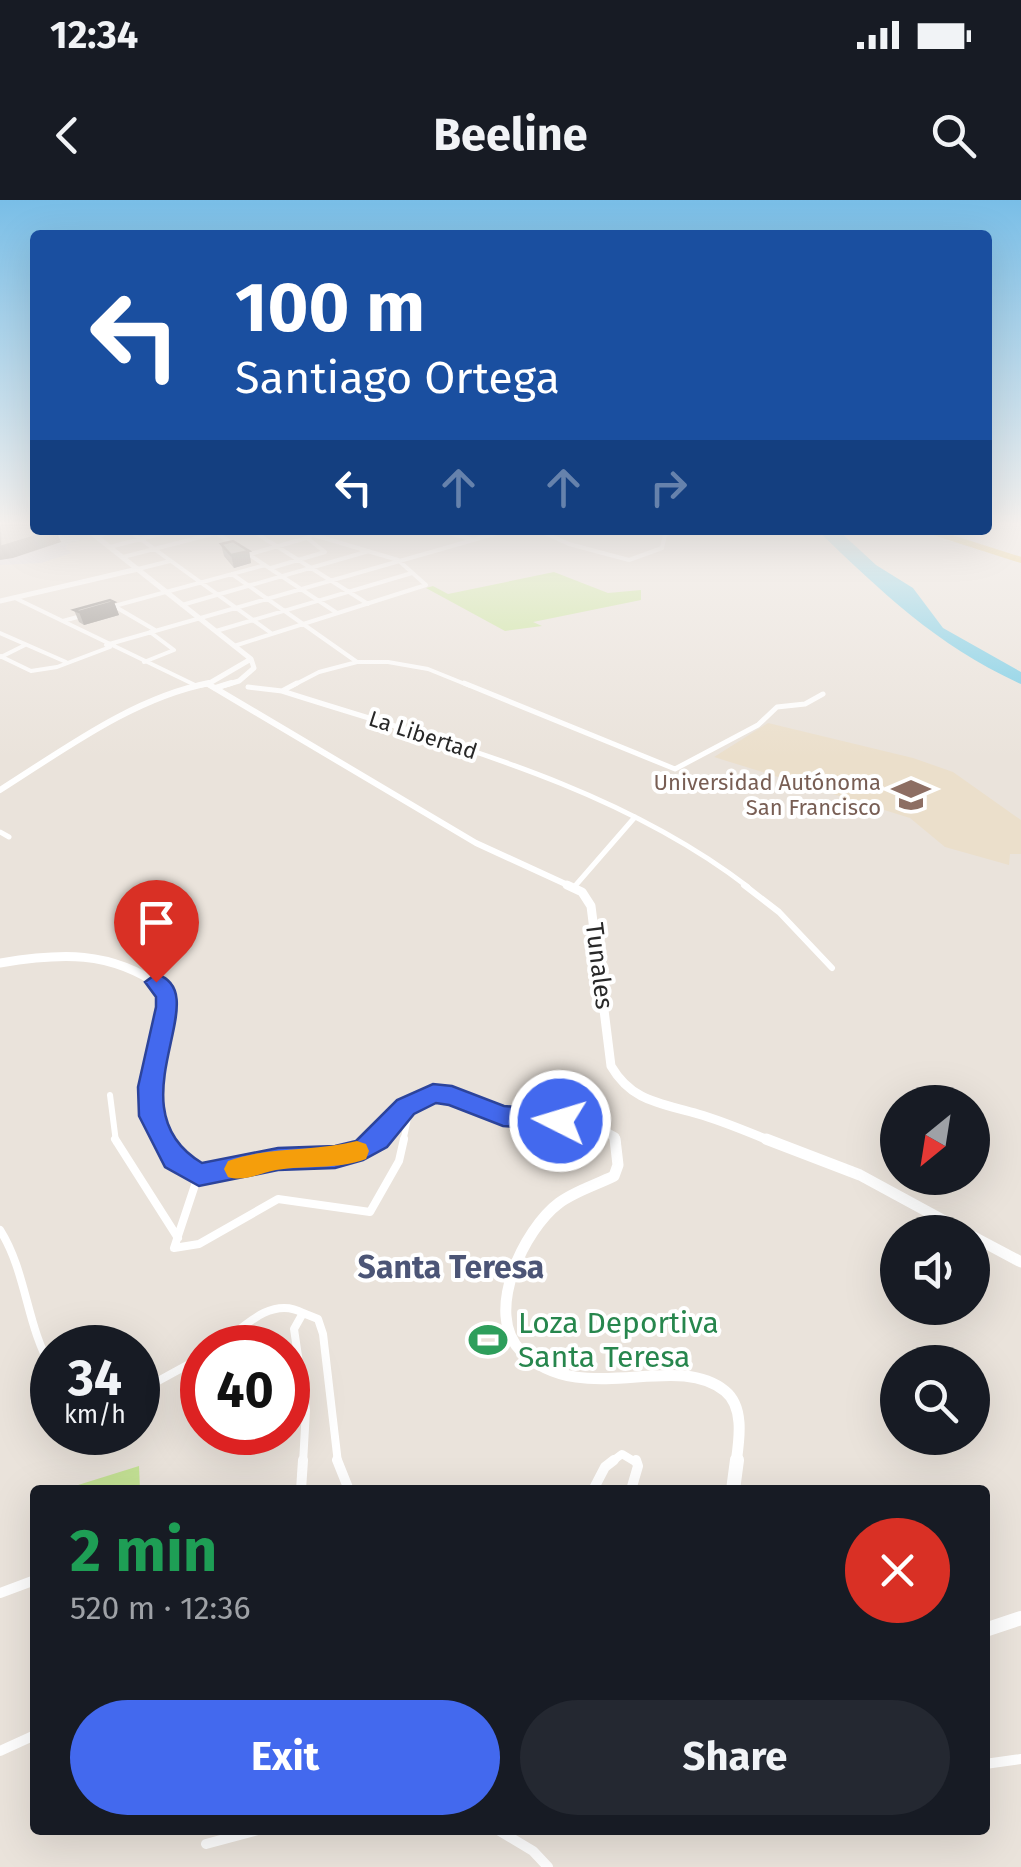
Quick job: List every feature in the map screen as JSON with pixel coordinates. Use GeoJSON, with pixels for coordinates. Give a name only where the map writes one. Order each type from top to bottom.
{"type":"FeatureCollection","features":[{"type":"Feature","properties":{"kind":"street"},"geometry":{"type":"LineString","coordinates":[[25,603],[194,685]]}},
{"type":"Feature","properties":{"kind":"street"},"geometry":{"type":"LineString","coordinates":[[63,620],[126,603]]}},
{"type":"Feature","properties":{"kind":"street"},"geometry":{"type":"LineString","coordinates":[[0,790],[172,691],[241,679],[254,668],[250,658],[179,603]]}},
{"type":"Feature","properties":{"kind":"street"},"geometry":{"type":"LineString","coordinates":[[182,605],[189,603]]}},
{"type":"Feature","properties":{"kind":"street"},"geometry":{"type":"LineString","coordinates":[[230,603],[272,634]]}},
{"type":"Feature","properties":{"kind":"street"},"geometry":{"type":"LineString","coordinates":[[0,657],[32,670],[250,603]]}},
{"type":"Feature","properties":{"kind":"street"},"geometry":{"type":"LineString","coordinates":[[273,603],[357,662]]}},
{"type":"Feature","properties":{"kind":"street"},"geometry":{"type":"LineString","coordinates":[[216,632],[312,603]]}},
{"type":"Feature","properties":{"kind":"street"},"geometry":{"type":"LineString","coordinates":[[321,603],[338,614]]}},
{"type":"Feature","properties":{"kind":"street"},"geometry":{"type":"LineString","coordinates":[[234,646],[372,603]]}},
{"type":"Feature","properties":{"kind":"street"},"geometry":{"type":"LineString","coordinates":[[114,606],[174,650],[143,663]]}},
{"type":"Feature","properties":{"kind":"street"},"geometry":{"type":"LineString","coordinates":[[0,633],[68,662]]}},
{"type":"Feature","properties":{"kind":"street"},"geometry":{"type":"LineString","coordinates":[[0,657],[26,645]]}},
{"type":"Feature","properties":{"kind":"street"},"geometry":{"type":"LineString","coordinates":[[212,686],[250,658]]}},
{"type":"Feature","properties":{"kind":"street"},"geometry":{"type":"LineString","coordinates":[[282,690],[319,672],[357,662],[396,663],[455,679],[674,769],[758,725],[777,706],[805,704],[823,694]]}},
{"type":"Feature","properties":{"kind":"street"},"geometry":{"type":"LineString","coordinates":[[212,686],[476,844],[515,864],[574,886],[635,817]]}},
{"type":"Feature","properties":{"kind":"street","name":"La Libertad"},"geometry":{"type":"LineString","coordinates":[[248,686],[282,690],[510,764],[635,817],[737,877],[765,898],[832,968]]}},
{"type":"Feature","properties":{"kind":"street"},"geometry":{"type":"LineString","coordinates":[[0,832],[9,836]]}},
{"type":"Feature","properties":{"kind":"street","name":"Tunales"},"geometry":{"type":"LineString","coordinates":[[574,886],[591,906],[612,1066],[622,1084],[646,1102],[700,1114],[860,1175],[934,1215]]}},
{"type":"Feature","properties":{"kind":"street"},"geometry":{"type":"LineString","coordinates":[[0,963],[68,952],[90,953],[162,988],[167,1007],[150,1087],[151,1116],[174,1159],[199,1174],[278,1159],[335,1157],[363,1150],[411,1103],[433,1094],[452,1095],[503,1116],[588,1123],[607,1129],[615,1137],[618,1165],[614,1176],[559,1203],[539,1226],[504,1298],[506,1328],[522,1352],[568,1375],[600,1381],[689,1378],[721,1387],[734,1399],[739,1422],[733,1485]]}},
{"type":"Feature","properties":{"kind":"street"},"geometry":{"type":"LineString","coordinates":[[110,1095],[116,1145],[178,1238]]}},
{"type":"Feature","properties":{"kind":"street"},"geometry":{"type":"LineString","coordinates":[[199,1174],[174,1248],[199,1244],[278,1199],[370,1212],[399,1161],[411,1103]]}},
{"type":"Feature","properties":{"kind":"street"},"geometry":{"type":"LineString","coordinates":[[0,1230],[22,1266],[32,1325]]}},
{"type":"Feature","properties":{"kind":"street"},"geometry":{"type":"LineString","coordinates":[[990,1246],[1021,1262]]}},
{"type":"Feature","properties":{"kind":"street"},"geometry":{"type":"LineString","coordinates":[[250,1325],[278,1306],[293,1306],[318,1319],[338,1467],[347,1485]]}},
{"type":"Feature","properties":{"kind":"street"},"geometry":{"type":"LineString","coordinates":[[301,1485],[306,1410],[294,1328],[303,1314]]}},
{"type":"Feature","properties":{"kind":"street"},"geometry":{"type":"LineString","coordinates":[[596,1485],[605,1468],[622,1454],[638,1466],[632,1485]]}},
{"type":"Feature","properties":{"kind":"street"},"geometry":{"type":"LineString","coordinates":[[0,1593],[30,1582]]}},
{"type":"Feature","properties":{"kind":"street"},"geometry":{"type":"LineString","coordinates":[[990,1628],[1021,1618]]}},
{"type":"Feature","properties":{"kind":"street"},"geometry":{"type":"LineString","coordinates":[[0,1752],[30,1738]]}},
{"type":"Feature","properties":{"kind":"street"},"geometry":{"type":"LineString","coordinates":[[990,1763],[1021,1759]]}},
{"type":"Feature","properties":{"kind":"street"},"geometry":{"type":"LineString","coordinates":[[206,1844],[239,1835]]}},
{"type":"Feature","properties":{"kind":"street"},"geometry":{"type":"LineString","coordinates":[[506,1835],[533,1851],[548,1867]]}},
{"type":"Feature","properties":{"kind":"shaded area","name":"Universidad Autónoma San Francisco"},"geometry":{"type":"Polygon","coordinates":[[[768,723],[913,758],[953,772],[1021,820],[1021,854],[1010,854],[1009,865],[945,847],[910,818],[714,757],[768,723]]]}},
{"type":"Feature","properties":{"kind":"green space"},"geometry":{"type":"Polygon","coordinates":[[[453,603],[627,603],[533,622],[542,626],[505,631],[453,603]]]}},
{"type":"Feature","properties":{"kind":"green space"},"geometry":{"type":"Polygon","coordinates":[[[139,1466],[140,1485],[78,1485],[139,1466]]]}},
{"type":"Feature","properties":{"kind":"water"},"geometry":{"type":"Polygon","coordinates":[[[897,603],[924,603],[943,628],[1021,672],[1021,684],[963,653],[897,603]]]}},
{"type":"Feature","properties":{"kind":"building"},"geometry":{"type":"Polygon","coordinates":[[[100,603],[111,603],[79,612],[74,610],[100,603]]]}},
{"type":"Feature","properties":{"kind":"slow traffic"},"geometry":{"type":"LineString","coordinates":[[237,1169],[278,1159],[335,1157],[357,1151]]}},
{"type":"Feature","properties":{"kind":"place","name":"Universidad Autónoma San Francisco"},"geometry":{"type":"Point","coordinates":[911,795]}},
{"type":"Feature","properties":{"kind":"place","name":"Loza Deportiva Santa Teresa"},"geometry":{"type":"Point","coordinates":[488,1340]}},
{"type":"Feature","properties":{"kind":"district","name":"Santa Teresa"},"geometry":{"type":"Point","coordinates":[451,1267]}},
{"type":"Feature","properties":{"kind":"route"},"geometry":{"type":"LineString","coordinates":[[156,982],[166,995],[167,1007],[150,1087],[151,1116],[174,1159],[199,1174],[258,1166],[278,1159],[335,1157],[363,1150],[406,1107],[433,1094],[452,1095],[470,1106],[503,1116],[560,1121]]}}]}
